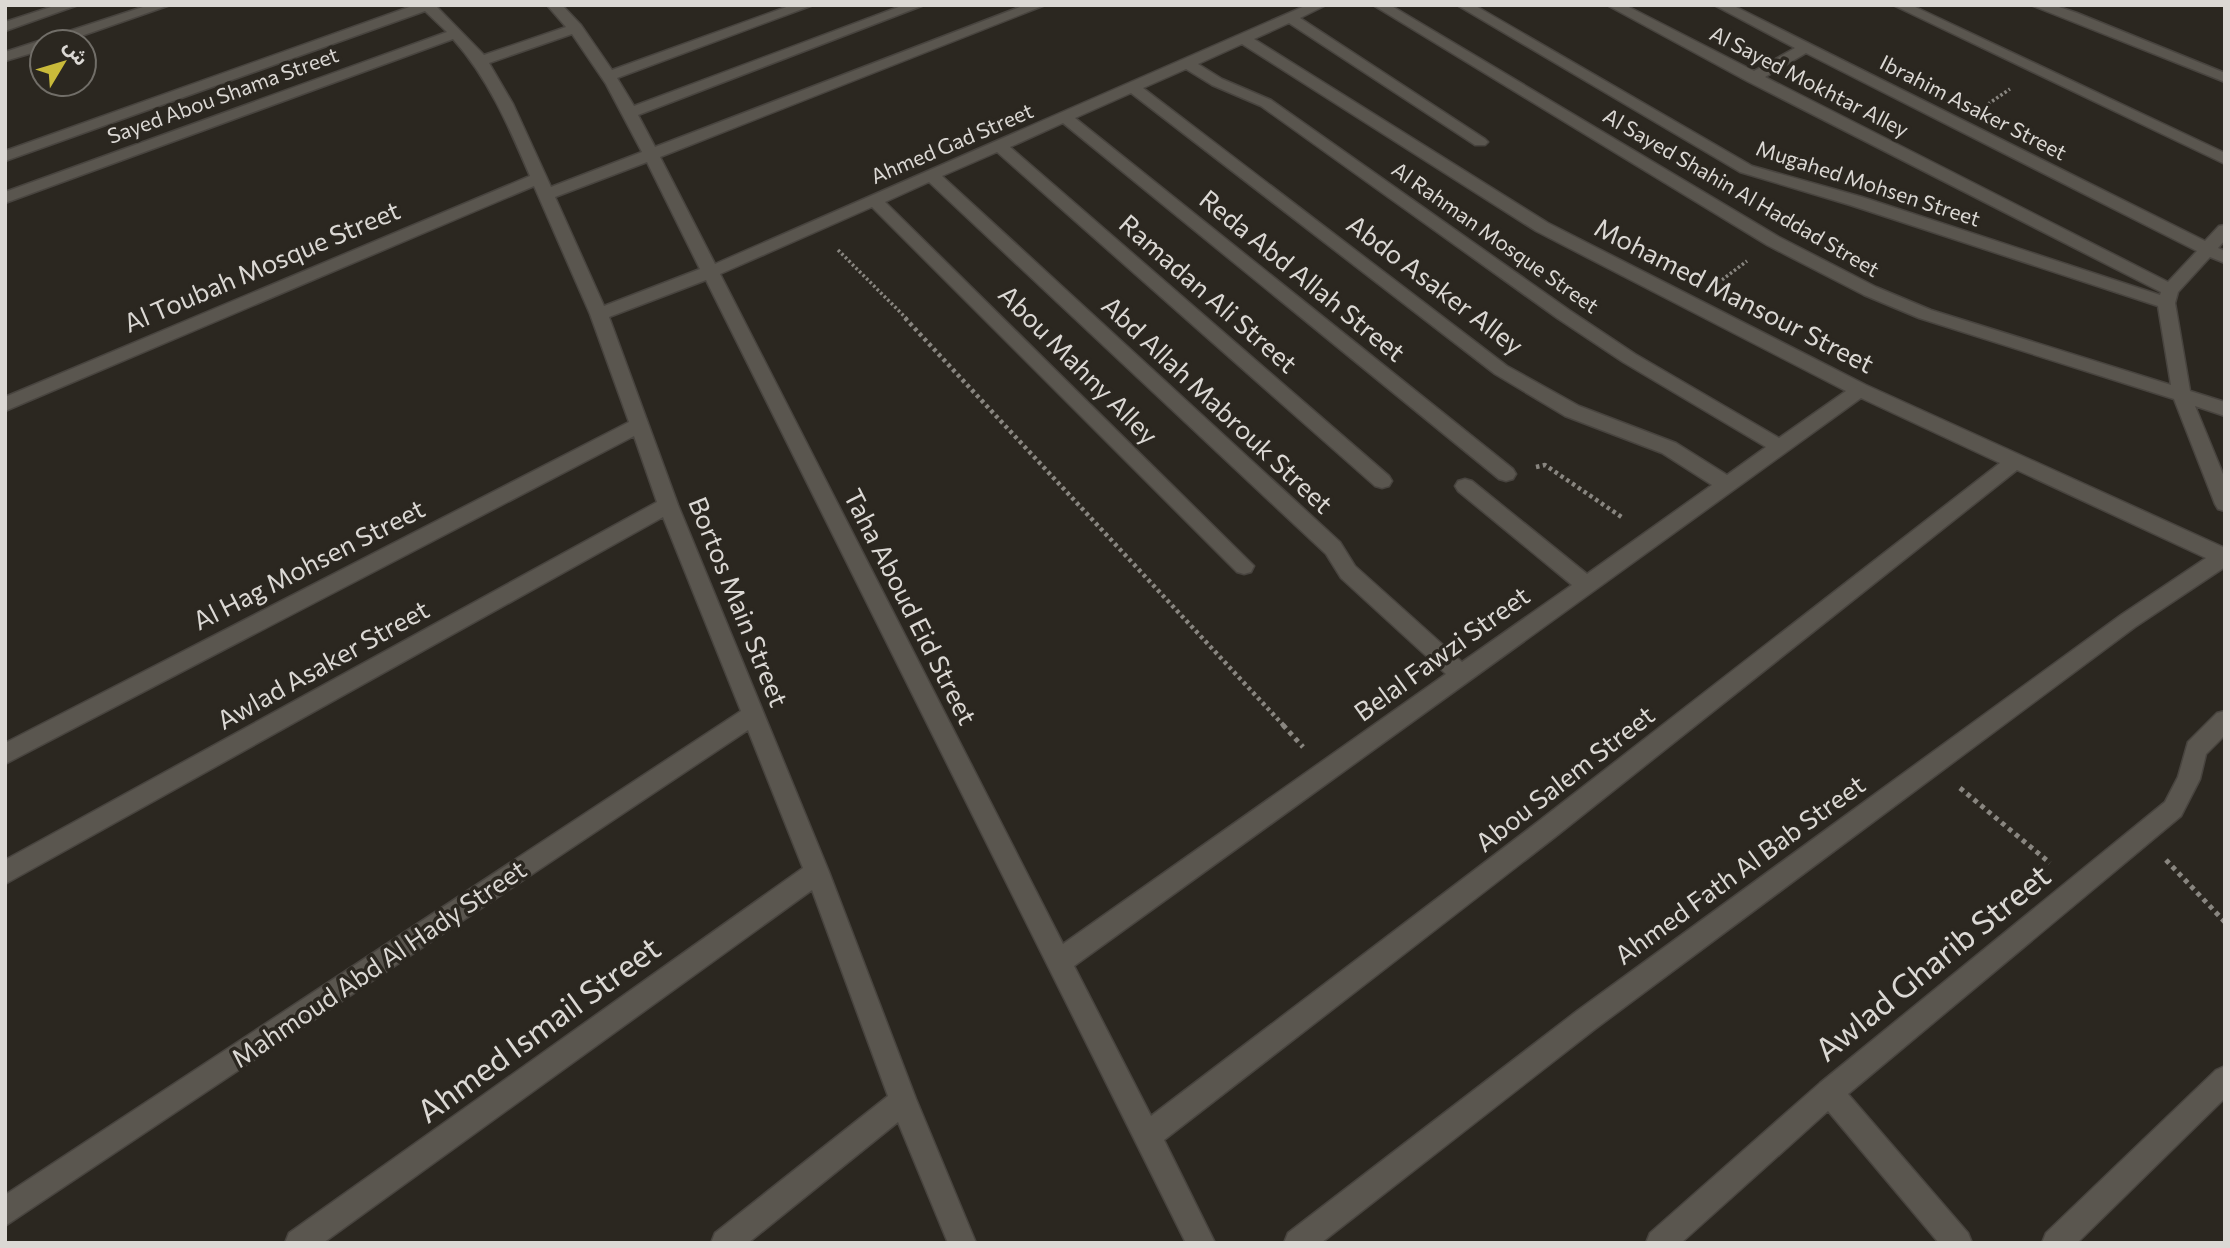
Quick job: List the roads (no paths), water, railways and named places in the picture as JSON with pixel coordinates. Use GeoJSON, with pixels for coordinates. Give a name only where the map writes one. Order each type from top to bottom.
{"type":"FeatureCollection","features":[{"type":"Feature","properties":{"kind":"street"},"geometry":{"type":"LineString","coordinates":[[5,26],[71,5]]}},
{"type":"Feature","properties":{"kind":"street"},"geometry":{"type":"LineString","coordinates":[[93,28],[163,5]]}},
{"type":"Feature","properties":{"kind":"street"},"geometry":{"type":"LineString","coordinates":[[609,76],[806,5]]}},
{"type":"Feature","properties":{"kind":"street"},"geometry":{"type":"LineString","coordinates":[[630,113],[917,5]]}},
{"type":"Feature","properties":{"kind":"street","name":"Al Toubah Mosque Street"},"geometry":{"type":"LineString","coordinates":[[5,404],[542,187],[650,154],[1038,5]]}},
{"type":"Feature","properties":{"kind":"street","name":"Ahmed Gad Street"},"geometry":{"type":"LineString","coordinates":[[599,314],[815,228],[1319,5]]}},
{"type":"Feature","properties":{"kind":"street","name":"Al Sayed Shahin Al Haddad Street"},"geometry":{"type":"LineString","coordinates":[[1380,5],[1830,272],[1925,314],[2182,397]]}},
{"type":"Feature","properties":{"kind":"street","name":"Mugahed Mohsen Street"},"geometry":{"type":"LineString","coordinates":[[1464,5],[1746,169],[2168,296]]}},
{"type":"Feature","properties":{"kind":"street","name":"Al Sayed Mokhtar Alley"},"geometry":{"type":"LineString","coordinates":[[1614,5],[1752,78],[1912,157],[2168,296]]}},
{"type":"Feature","properties":{"kind":"street","name":"Ibrahim Asaker Street"},"geometry":{"type":"LineString","coordinates":[[1721,5],[2225,258]]}},
{"type":"Feature","properties":{"kind":"street"},"geometry":{"type":"LineString","coordinates":[[1900,5],[2225,159]]}},
{"type":"Feature","properties":{"kind":"street"},"geometry":{"type":"LineString","coordinates":[[2038,5],[2075,11],[2225,78]]}},
{"type":"Feature","properties":{"kind":"street"},"geometry":{"type":"LineString","coordinates":[[5,156],[426,6]]}},
{"type":"Feature","properties":{"kind":"street","name":"Bortos Main Street"},"geometry":{"type":"LineString","coordinates":[[426,6],[456,33],[481,61],[506,104],[599,314],[668,505],[817,872],[903,1101],[962,1243]]}},
{"type":"Feature","properties":{"kind":"street","name":"Taha Aboud Eid Street"},"geometry":{"type":"LineString","coordinates":[[564,7],[630,113],[1201,1243]]}},
{"type":"Feature","properties":{"kind":"street"},"geometry":{"type":"LineString","coordinates":[[1290,18],[1480,142]]}},
{"type":"Feature","properties":{"kind":"street"},"geometry":{"type":"LineString","coordinates":[[481,61],[576,28]]}},
{"type":"Feature","properties":{"kind":"street","name":"Sayed Abou Shama Street"},"geometry":{"type":"LineString","coordinates":[[5,198],[456,33]]}},
{"type":"Feature","properties":{"kind":"street","name":"Mohamed Mansour Street"},"geometry":{"type":"LineString","coordinates":[[1243,38],[1542,227],[1860,390],[2224,557]]}},
{"type":"Feature","properties":{"kind":"street"},"geometry":{"type":"LineString","coordinates":[[1752,78],[1805,48]]}},
{"type":"Feature","properties":{"kind":"street"},"geometry":{"type":"LineString","coordinates":[[5,57],[28,50]]}},
{"type":"Feature","properties":{"kind":"street","name":"Al Rahman Mosque Street"},"geometry":{"type":"LineString","coordinates":[[1187,63],[1217,82],[1266,103],[1563,314],[1629,358],[1780,447]]}},
{"type":"Feature","properties":{"kind":"street","name":"Abdo Asaker Alley"},"geometry":{"type":"LineString","coordinates":[[1134,88],[1521,384],[1605,426],[1656,442],[1727,485]]}},
{"type":"Feature","properties":{"kind":"street","name":"Reda Abd Allah Street"},"geometry":{"type":"LineString","coordinates":[[1066,118],[1506,474]]}},
{"type":"Feature","properties":{"kind":"street","name":"Ramadan Ali Street"},"geometry":{"type":"LineString","coordinates":[[1001,147],[1382,481]]}},
{"type":"Feature","properties":{"kind":"street","name":"Abd Allah Mabrouk Street"},"geometry":{"type":"LineString","coordinates":[[932,176],[1333,548],[1349,572],[1462,675]]}},
{"type":"Feature","properties":{"kind":"street","name":"Abou Mahny Alley"},"geometry":{"type":"LineString","coordinates":[[875,201],[1244,566]]}},
{"type":"Feature","properties":{"kind":"street"},"geometry":{"type":"LineString","coordinates":[[2225,230],[2168,296],[2182,397],[2225,504]]}},
{"type":"Feature","properties":{"kind":"street","name":"Belal Fawzi Street"},"geometry":{"type":"LineString","coordinates":[[1058,963],[1860,390]]}},
{"type":"Feature","properties":{"kind":"street"},"geometry":{"type":"LineString","coordinates":[[2182,397],[2225,410]]}},
{"type":"Feature","properties":{"kind":"street","name":"Al Hag Mohsen Street"},"geometry":{"type":"LineString","coordinates":[[5,754],[639,425]]}},
{"type":"Feature","properties":{"kind":"street","name":"Abou Salem Street"},"geometry":{"type":"LineString","coordinates":[[1147,1136],[1548,829],[2014,462]]}},
{"type":"Feature","properties":{"kind":"street"},"geometry":{"type":"LineString","coordinates":[[1465,486],[1587,585]]}},
{"type":"Feature","properties":{"kind":"street","name":"Awlad Asaker Street"},"geometry":{"type":"LineString","coordinates":[[5,873],[668,505]]}},
{"type":"Feature","properties":{"kind":"street","name":"Ahmed Fath Al Bab Street"},"geometry":{"type":"LineString","coordinates":[[1298,1243],[1586,1020],[2127,621],[2224,557]]}},
{"type":"Feature","properties":{"kind":"street","name":"Mahmoud Abd Al Hady Street"},"geometry":{"type":"LineString","coordinates":[[5,1212],[753,716]]}},
{"type":"Feature","properties":{"kind":"street","name":"Awlad Gharib Street"},"geometry":{"type":"LineString","coordinates":[[1660,1243],[1829,1092],[2173,809],[2189,779],[2196,749],[2225,720]]}},
{"type":"Feature","properties":{"kind":"street","name":"Ahmed Ismail Street"},"geometry":{"type":"LineString","coordinates":[[299,1243],[817,872]]}},
{"type":"Feature","properties":{"kind":"street"},"geometry":{"type":"LineString","coordinates":[[2056,1243],[2225,1079]]}},
{"type":"Feature","properties":{"kind":"street"},"geometry":{"type":"LineString","coordinates":[[1829,1092],[1958,1243]]}},
{"type":"Feature","properties":{"kind":"street"},"geometry":{"type":"LineString","coordinates":[[725,1243],[903,1101]]}}]}
